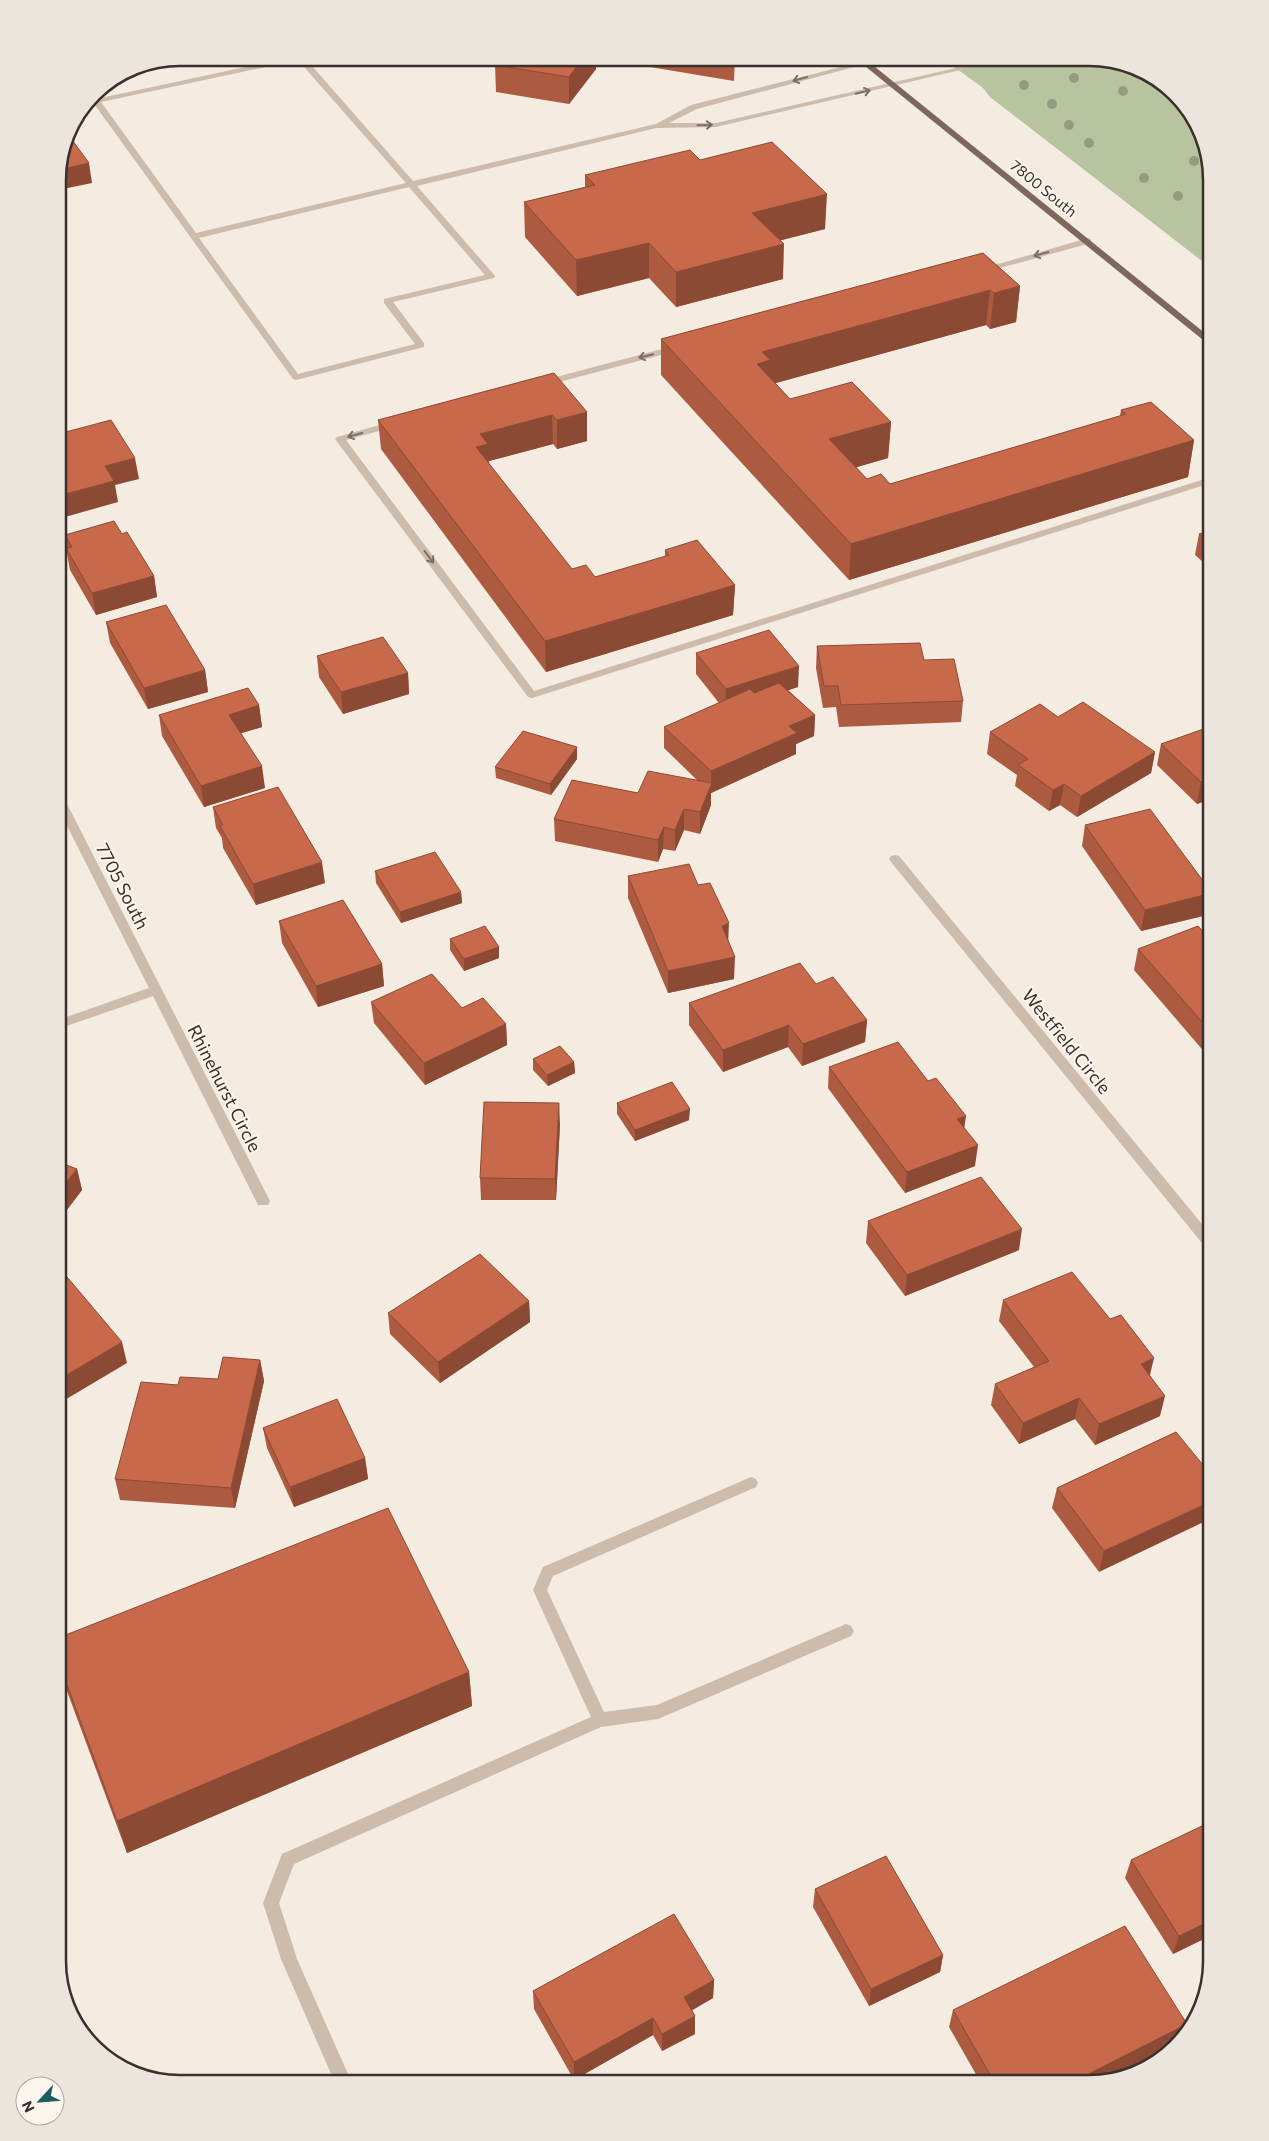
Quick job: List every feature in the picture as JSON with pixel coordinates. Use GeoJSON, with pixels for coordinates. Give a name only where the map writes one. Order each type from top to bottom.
{"type":"FeatureCollection","features":[{"type":"Feature","properties":{"kind":"main road","name":"7800 South"},"geometry":{"type":"LineString","coordinates":[[869,66],[1203,335]]}},
{"type":"Feature","properties":{"kind":"street"},"geometry":{"type":"LineString","coordinates":[[100,100],[259,66]]}},
{"type":"Feature","properties":{"kind":"street"},"geometry":{"type":"LineString","coordinates":[[97,103],[296,377],[421,346],[387,301],[492,276],[308,66]]}},
{"type":"Feature","properties":{"kind":"street"},"geometry":{"type":"LineString","coordinates":[[195,236],[656,126],[694,108],[841,66]]}},
{"type":"Feature","properties":{"kind":"street"},"geometry":{"type":"LineString","coordinates":[[656,126],[716,125],[974,66]]}},
{"type":"Feature","properties":{"kind":"street"},"geometry":{"type":"LineString","coordinates":[[976,271],[1088,241]]}},
{"type":"Feature","properties":{"kind":"street"},"geometry":{"type":"LineString","coordinates":[[536,385],[691,344]]}},
{"type":"Feature","properties":{"kind":"street"},"geometry":{"type":"LineString","coordinates":[[406,421],[340,439],[532,695],[1203,483]]}},
{"type":"Feature","properties":{"kind":"street","name":"7705 South"},"geometry":{"type":"LineString","coordinates":[[66,814],[157,990]]}},
{"type":"Feature","properties":{"kind":"street","name":"Westfield Circle"},"geometry":{"type":"LineString","coordinates":[[895,860],[1203,1233]]}},
{"type":"Feature","properties":{"kind":"street"},"geometry":{"type":"LineString","coordinates":[[66,1021],[157,990]]}},
{"type":"Feature","properties":{"kind":"street","name":"Rhinehurst Circle"},"geometry":{"type":"LineString","coordinates":[[157,990],[263,1201]]}},
{"type":"Feature","properties":{"kind":"street"},"geometry":{"type":"LineString","coordinates":[[600,1720],[540,1590],[548,1572],[751,1483]]}},
{"type":"Feature","properties":{"kind":"street"},"geometry":{"type":"LineString","coordinates":[[340,2075],[290,1959],[271,1903],[288,1859],[600,1720],[658,1712],[846,1631]]}},
{"type":"Feature","properties":{"kind":"green space"},"geometry":{"type":"Polygon","coordinates":[[[953,66],[1097,66],[1126,72],[1152,85],[1164,94],[1184,117],[1197,143],[1201,158],[1203,172],[1203,262],[990,97],[983,88],[953,66]]]}},
{"type":"Feature","properties":{"kind":"building"},"geometry":{"type":"Polygon","coordinates":[[[501,66],[577,66],[569,77],[501,66]]]}},
{"type":"Feature","properties":{"kind":"building"},"geometry":{"type":"Polygon","coordinates":[[[73,141],[89,163],[67,168],[73,141]]]}},
{"type":"Feature","properties":{"kind":"building"},"geometry":{"type":"Polygon","coordinates":[[[772,142],[827,194],[752,213],[784,244],[676,272],[649,243],[576,260],[524,202],[595,185],[585,175],[690,150],[700,160],[772,142]]]}},
{"type":"Feature","properties":{"kind":"building"},"geometry":{"type":"Polygon","coordinates":[[[983,253],[1020,286],[994,293],[990,290],[762,352],[770,360],[757,364],[790,399],[852,382],[891,422],[829,439],[867,479],[881,474],[890,484],[1126,414],[1121,410],[1151,402],[1194,440],[851,544],[661,339],[983,253]]]}},
{"type":"Feature","properties":{"kind":"building"},"geometry":{"type":"Polygon","coordinates":[[[554,373],[587,412],[557,420],[552,415],[480,434],[488,444],[476,447],[572,569],[586,565],[595,577],[669,555],[665,550],[697,540],[735,585],[545,641],[378,420],[554,373]]]}},
{"type":"Feature","properties":{"kind":"building"},"geometry":{"type":"Polygon","coordinates":[[[111,420],[135,458],[105,466],[114,481],[66,494],[66,432],[111,420]]]}},
{"type":"Feature","properties":{"kind":"building"},"geometry":{"type":"Polygon","coordinates":[[[114,521],[122,534],[127,532],[154,576],[92,593],[66,548],[72,547],[66,535],[114,521]]]}},
{"type":"Feature","properties":{"kind":"building"},"geometry":{"type":"Polygon","coordinates":[[[166,605],[205,670],[144,688],[106,622],[166,605]]]}},
{"type":"Feature","properties":{"kind":"building"},"geometry":{"type":"Polygon","coordinates":[[[769,630],[799,666],[726,689],[696,653],[769,630]]]}},
{"type":"Feature","properties":{"kind":"building"},"geometry":{"type":"Polygon","coordinates":[[[383,637],[408,673],[341,692],[317,656],[383,637]]]}},
{"type":"Feature","properties":{"kind":"building"},"geometry":{"type":"Polygon","coordinates":[[[920,643],[924,660],[954,659],[963,701],[841,705],[838,686],[824,686],[817,646],[920,643]]]}},
{"type":"Feature","properties":{"kind":"building"},"geometry":{"type":"Polygon","coordinates":[[[779,683],[815,715],[789,726],[797,733],[711,771],[664,727],[750,689],[754,693],[779,683]]]}},
{"type":"Feature","properties":{"kind":"building"},"geometry":{"type":"Polygon","coordinates":[[[248,688],[259,705],[229,715],[262,766],[201,786],[159,715],[248,688]]]}},
{"type":"Feature","properties":{"kind":"building"},"geometry":{"type":"Polygon","coordinates":[[[1083,702],[1155,752],[1081,796],[1064,784],[1053,790],[1018,765],[1028,759],[990,732],[1040,704],[1058,717],[1083,702]]]}},
{"type":"Feature","properties":{"kind":"building"},"geometry":{"type":"Polygon","coordinates":[[[1203,729],[1203,781],[1201,782],[1161,744],[1203,729]]]}},
{"type":"Feature","properties":{"kind":"building"},"geometry":{"type":"Polygon","coordinates":[[[523,731],[577,747],[550,784],[495,767],[523,731]]]}},
{"type":"Feature","properties":{"kind":"building"},"geometry":{"type":"Polygon","coordinates":[[[648,771],[712,783],[700,812],[684,809],[675,830],[664,827],[658,840],[554,819],[572,780],[638,793],[648,771]]]}},
{"type":"Feature","properties":{"kind":"building"},"geometry":{"type":"Polygon","coordinates":[[[278,787],[322,862],[253,884],[220,826],[223,825],[213,807],[278,787]]]}},
{"type":"Feature","properties":{"kind":"building"},"geometry":{"type":"Polygon","coordinates":[[[1150,809],[1203,881],[1203,895],[1145,910],[1085,825],[1150,809]]]}},
{"type":"Feature","properties":{"kind":"building"},"geometry":{"type":"Polygon","coordinates":[[[435,852],[461,892],[400,912],[375,871],[435,852]]]}},
{"type":"Feature","properties":{"kind":"building"},"geometry":{"type":"Polygon","coordinates":[[[689,864],[698,885],[710,883],[729,923],[722,926],[735,957],[668,971],[628,876],[689,864]]]}},
{"type":"Feature","properties":{"kind":"building"},"geometry":{"type":"Polygon","coordinates":[[[343,900],[382,964],[316,986],[279,921],[343,900]]]}},
{"type":"Feature","properties":{"kind":"building"},"geometry":{"type":"Polygon","coordinates":[[[485,926],[499,947],[464,959],[450,939],[485,926]]]}},
{"type":"Feature","properties":{"kind":"building"},"geometry":{"type":"Polygon","coordinates":[[[1198,926],[1203,931],[1203,1023],[1138,949],[1198,926]]]}},
{"type":"Feature","properties":{"kind":"building"},"geometry":{"type":"Polygon","coordinates":[[[800,963],[816,984],[833,977],[867,1020],[803,1044],[789,1025],[723,1050],[689,1003],[800,963]]]}},
{"type":"Feature","properties":{"kind":"building"},"geometry":{"type":"Polygon","coordinates":[[[432,974],[462,1008],[483,998],[506,1024],[424,1063],[371,1002],[432,974]]]}},
{"type":"Feature","properties":{"kind":"building"},"geometry":{"type":"Polygon","coordinates":[[[898,1042],[928,1081],[936,1078],[966,1116],[957,1119],[978,1145],[907,1172],[829,1067],[898,1042]]]}},
{"type":"Feature","properties":{"kind":"building"},"geometry":{"type":"Polygon","coordinates":[[[560,1046],[574,1062],[547,1075],[533,1059],[560,1046]]]}},
{"type":"Feature","properties":{"kind":"building"},"geometry":{"type":"Polygon","coordinates":[[[672,1082],[690,1109],[635,1130],[617,1103],[672,1082]]]}},
{"type":"Feature","properties":{"kind":"building"},"geometry":{"type":"Polygon","coordinates":[[[484,1102],[559,1103],[555,1179],[480,1178],[484,1102]]]}},
{"type":"Feature","properties":{"kind":"building"},"geometry":{"type":"Polygon","coordinates":[[[66,1165],[77,1169],[66,1183],[66,1165]]]}},
{"type":"Feature","properties":{"kind":"building"},"geometry":{"type":"Polygon","coordinates":[[[981,1177],[1022,1229],[907,1275],[868,1221],[981,1177]]]}},
{"type":"Feature","properties":{"kind":"building"},"geometry":{"type":"Polygon","coordinates":[[[480,1254],[529,1301],[438,1362],[388,1313],[480,1254]]]}},
{"type":"Feature","properties":{"kind":"building"},"geometry":{"type":"Polygon","coordinates":[[[1072,1272],[1110,1319],[1121,1315],[1154,1358],[1141,1364],[1165,1396],[1099,1424],[1079,1398],[1023,1423],[995,1384],[1049,1361],[1003,1300],[1072,1272]]]}},
{"type":"Feature","properties":{"kind":"building"},"geometry":{"type":"Polygon","coordinates":[[[66,1276],[122,1342],[66,1375],[66,1276]]]}},
{"type":"Feature","properties":{"kind":"building"},"geometry":{"type":"Polygon","coordinates":[[[223,1357],[260,1360],[231,1488],[115,1479],[141,1382],[178,1385],[180,1377],[218,1379],[223,1357]]]}},
{"type":"Feature","properties":{"kind":"building"},"geometry":{"type":"Polygon","coordinates":[[[337,1399],[365,1458],[290,1487],[263,1428],[337,1399]]]}},
{"type":"Feature","properties":{"kind":"building"},"geometry":{"type":"Polygon","coordinates":[[[1176,1432],[1203,1465],[1203,1505],[1104,1551],[1057,1488],[1176,1432]]]}},
{"type":"Feature","properties":{"kind":"building"},"geometry":{"type":"Polygon","coordinates":[[[388,1508],[469,1672],[117,1821],[66,1682],[66,1635],[388,1508]]]}},
{"type":"Feature","properties":{"kind":"building"},"geometry":{"type":"Polygon","coordinates":[[[1203,1825],[1203,1924],[1179,1936],[1131,1860],[1203,1825]]]}},
{"type":"Feature","properties":{"kind":"building"},"geometry":{"type":"Polygon","coordinates":[[[886,1856],[943,1955],[871,1989],[815,1889],[886,1856]]]}},
{"type":"Feature","properties":{"kind":"building"},"geometry":{"type":"Polygon","coordinates":[[[674,1914],[714,1980],[684,1997],[695,2016],[662,2034],[653,2018],[574,2062],[533,1991],[674,1914]]]}},
{"type":"Feature","properties":{"kind":"building"},"geometry":{"type":"Polygon","coordinates":[[[1125,1926],[1185,2021],[1181,2027],[1087,2075],[990,2075],[953,2010],[1125,1926]]]}}]}
